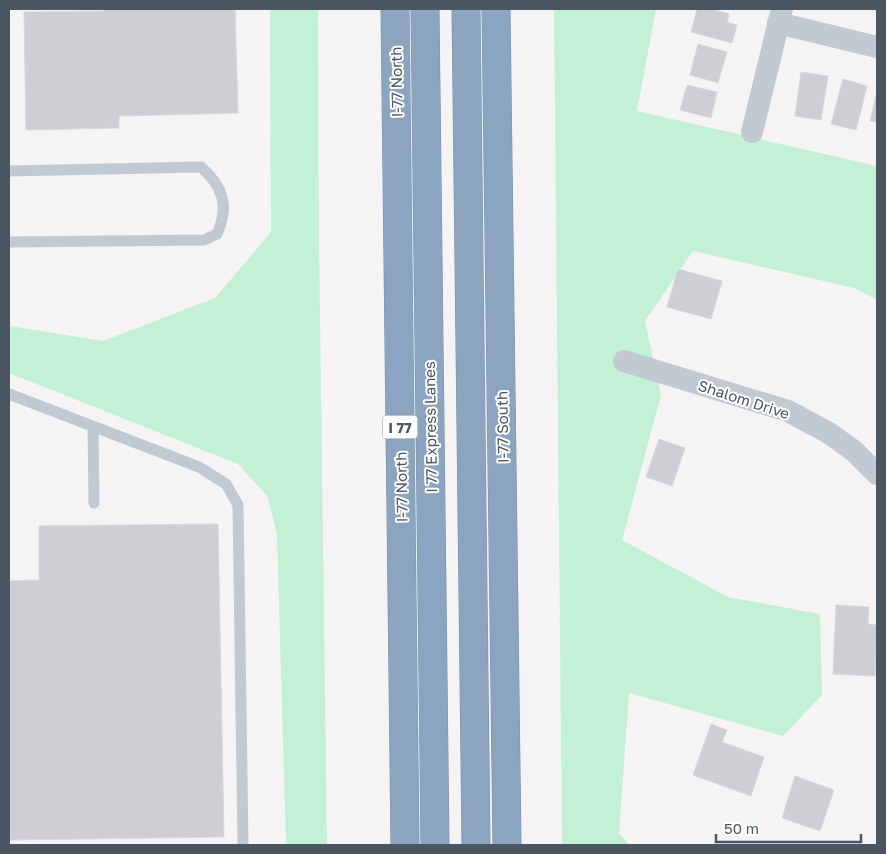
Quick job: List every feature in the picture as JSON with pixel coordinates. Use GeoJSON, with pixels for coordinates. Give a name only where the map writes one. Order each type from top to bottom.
{"type":"FeatureCollection","features":[{"type":"Feature","properties":{"kind":"highway","name":"I-77 North"},"geometry":{"type":"LineString","coordinates":[[395,9],[405,845]]}},
{"type":"Feature","properties":{"kind":"highway","name":"I 77 Express Lanes"},"geometry":{"type":"LineString","coordinates":[[425,9],[436,845]]}},
{"type":"Feature","properties":{"kind":"highway"},"geometry":{"type":"LineString","coordinates":[[466,9],[476,845]]}},
{"type":"Feature","properties":{"kind":"highway","name":"I-77 South"},"geometry":{"type":"LineString","coordinates":[[496,9],[507,845]]}},
{"type":"Feature","properties":{"kind":"street"},"geometry":{"type":"LineString","coordinates":[[752,132],[780,16],[877,47]]}},
{"type":"Feature","properties":{"kind":"street","name":"Shalom Drive"},"geometry":{"type":"LineString","coordinates":[[624,362],[788,411],[829,433],[854,451],[877,474]]}},
{"type":"Feature","properties":{"kind":"lane"},"geometry":{"type":"LineString","coordinates":[[9,172],[201,167],[213,177],[222,194],[223,220],[217,234],[204,240],[9,242]]}},
{"type":"Feature","properties":{"kind":"lane"},"geometry":{"type":"LineString","coordinates":[[9,394],[199,467],[226,484],[238,505],[243,845]]}},
{"type":"Feature","properties":{"kind":"lane"},"geometry":{"type":"LineString","coordinates":[[93,427],[94,503]]}},
{"type":"Feature","properties":{"kind":"green space"},"geometry":{"type":"Polygon","coordinates":[[[270,9],[318,9],[327,845],[286,845],[277,534],[268,497],[238,464],[9,373],[9,326],[103,341],[215,298],[271,232],[270,9]]]}},
{"type":"Feature","properties":{"kind":"green space"},"geometry":{"type":"Polygon","coordinates":[[[554,9],[656,9],[637,111],[877,166],[877,300],[854,288],[693,251],[645,321],[661,395],[622,540],[728,597],[820,614],[822,695],[783,736],[629,693],[619,833],[630,845],[562,845],[554,9]]]}},
{"type":"Feature","properties":{"kind":"building"},"geometry":{"type":"Polygon","coordinates":[[[104,9],[235,9],[238,113],[119,116],[119,128],[26,130],[24,12],[104,11],[104,9]]]}},
{"type":"Feature","properties":{"kind":"building"},"geometry":{"type":"Polygon","coordinates":[[[697,9],[711,9],[729,14],[727,22],[737,25],[732,43],[691,32],[697,9]]]}},
{"type":"Feature","properties":{"kind":"building"},"geometry":{"type":"Polygon","coordinates":[[[698,44],[727,52],[718,83],[690,75],[698,44]]]}},
{"type":"Feature","properties":{"kind":"building"},"geometry":{"type":"Polygon","coordinates":[[[801,72],[828,76],[821,120],[795,116],[801,72]]]}},
{"type":"Feature","properties":{"kind":"building"},"geometry":{"type":"Polygon","coordinates":[[[843,79],[867,86],[856,130],[831,124],[843,79]]]}},
{"type":"Feature","properties":{"kind":"building"},"geometry":{"type":"Polygon","coordinates":[[[687,85],[717,92],[711,118],[680,110],[687,85]]]}},
{"type":"Feature","properties":{"kind":"building"},"geometry":{"type":"Polygon","coordinates":[[[877,91],[877,122],[870,121],[877,91]]]}},
{"type":"Feature","properties":{"kind":"building"},"geometry":{"type":"Polygon","coordinates":[[[678,269],[722,281],[711,319],[667,307],[678,269]]]}},
{"type":"Feature","properties":{"kind":"building"},"geometry":{"type":"Polygon","coordinates":[[[659,439],[685,448],[672,486],[646,477],[659,439]]]}},
{"type":"Feature","properties":{"kind":"building"},"geometry":{"type":"Polygon","coordinates":[[[218,524],[224,837],[9,840],[9,581],[39,580],[39,526],[218,524]]]}},
{"type":"Feature","properties":{"kind":"building"},"geometry":{"type":"Polygon","coordinates":[[[836,605],[869,607],[868,624],[877,625],[875,676],[833,674],[836,605]]]}},
{"type":"Feature","properties":{"kind":"building"},"geometry":{"type":"Polygon","coordinates":[[[711,724],[727,730],[722,742],[764,757],[751,796],[693,775],[711,724]]]}},
{"type":"Feature","properties":{"kind":"building"},"geometry":{"type":"Polygon","coordinates":[[[795,776],[834,790],[820,831],[782,818],[795,776]]]}}]}
